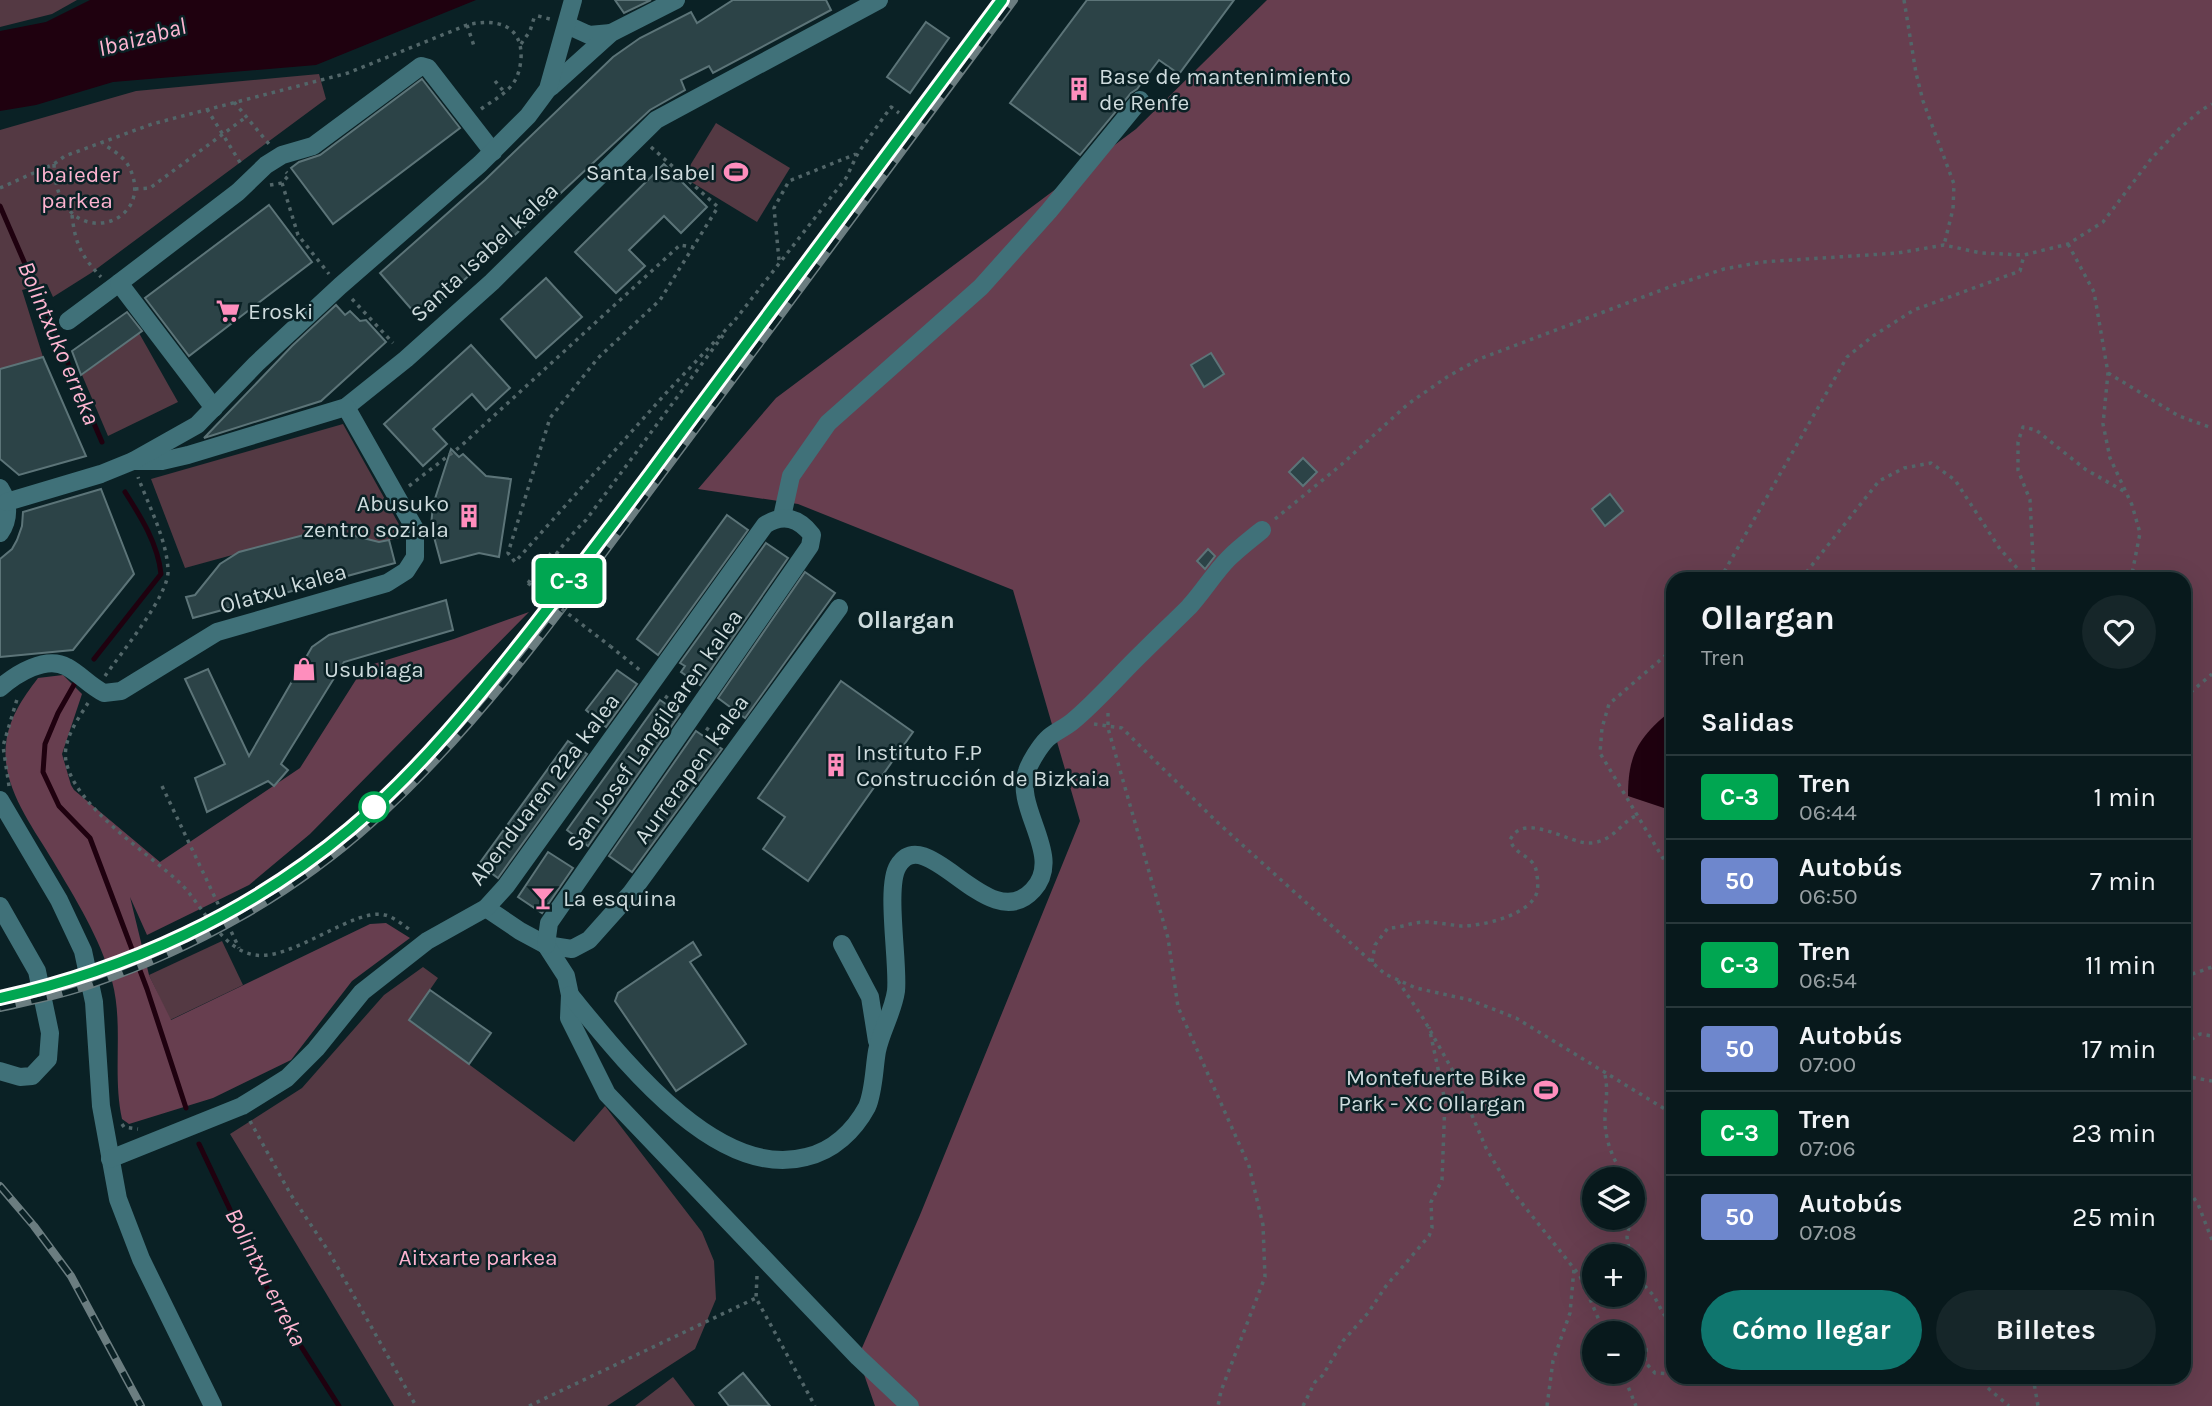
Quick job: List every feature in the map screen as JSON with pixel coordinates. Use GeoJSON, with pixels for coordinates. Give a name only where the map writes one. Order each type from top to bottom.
{"type":"FeatureCollection","features":[{"type":"Feature","properties":{"kind":"street"},"geometry":{"type":"LineString","coordinates":[[548,89],[611,33],[676,0]]}},
{"type":"Feature","properties":{"kind":"street","name":"Santa Isabel kalea"},"geometry":{"type":"LineString","coordinates":[[133,461],[162,461],[188,455],[346,407],[406,359],[492,282],[656,120],[879,0]]}},
{"type":"Feature","properties":{"kind":"street"},"geometry":{"type":"LineString","coordinates":[[570,13],[589,35],[611,33]]}},
{"type":"Feature","properties":{"kind":"street","name":"Santa Isabel kalea"},"geometry":{"type":"LineString","coordinates":[[3,495],[101,474],[133,461],[197,425],[340,286],[492,152],[528,116],[548,89],[570,13]]}},
{"type":"Feature","properties":{"kind":"street"},"geometry":{"type":"LineString","coordinates":[[68,321],[238,192],[266,165],[282,155],[313,146],[416,68],[428,68],[492,152]]}},
{"type":"Feature","properties":{"kind":"street"},"geometry":{"type":"LineString","coordinates":[[782,517],[791,476],[828,423],[981,287],[1049,211],[1140,100]]}},
{"type":"Feature","properties":{"kind":"street"},"geometry":{"type":"LineString","coordinates":[[119,283],[214,408]]}},
{"type":"Feature","properties":{"kind":"street","name":"Olatxu kalea"},"geometry":{"type":"LineString","coordinates":[[96,689],[111,693],[128,688],[217,632],[387,583],[406,571],[415,557],[417,537],[411,520],[346,407]]}},
{"type":"Feature","properties":{"kind":"street"},"geometry":{"type":"LineString","coordinates":[[0,533],[8,515],[3,495]]}},
{"type":"Feature","properties":{"kind":"street","name":"San Josef Langilearen kalea"},"geometry":{"type":"LineString","coordinates":[[546,945],[549,923],[810,546],[812,535],[805,526],[797,520],[782,517]]}},
{"type":"Feature","properties":{"kind":"street","name":"Abenduaren 22a kalea"},"geometry":{"type":"LineString","coordinates":[[110,1159],[242,1106],[287,1078],[316,1049],[362,992],[427,941],[486,908],[506,886],[765,525],[782,517]]}},
{"type":"Feature","properties":{"kind":"street"},"geometry":{"type":"LineString","coordinates":[[570,995],[621,1055],[676,1112],[721,1142],[760,1159],[780,1162],[822,1153],[842,1140],[868,1105],[878,1048],[895,991],[893,885],[898,867],[909,856],[919,854],[933,859],[968,886],[999,902],[1017,901],[1032,892],[1042,877],[1044,858],[1027,802],[1026,772],[1047,738],[1071,723],[1191,604],[1230,558],[1262,530]]}},
{"type":"Feature","properties":{"kind":"street","name":"Aurrerapen kalea"},"geometry":{"type":"LineString","coordinates":[[546,945],[572,949],[589,940],[631,893],[839,608]]}},
{"type":"Feature","properties":{"kind":"street"},"geometry":{"type":"LineString","coordinates":[[4,679],[33,667],[65,665],[96,689]]}},
{"type":"Feature","properties":{"kind":"street"},"geometry":{"type":"LineString","coordinates":[[0,800],[59,900],[83,951],[94,1002],[101,1106],[118,1199],[141,1259],[213,1406]]}},
{"type":"Feature","properties":{"kind":"street"},"geometry":{"type":"LineString","coordinates":[[0,906],[37,971],[50,1033],[48,1059],[32,1076],[20,1077],[0,1071]]}},
{"type":"Feature","properties":{"kind":"street"},"geometry":{"type":"LineString","coordinates":[[486,908],[546,945],[566,976],[570,995],[569,1018],[607,1094],[858,1357],[911,1406]]}},
{"type":"Feature","properties":{"kind":"street"},"geometry":{"type":"LineString","coordinates":[[842,944],[870,998],[878,1048]]}},
{"type":"Feature","properties":{"kind":"path"},"geometry":{"type":"LineString","coordinates":[[1904,0],[1918,82],[1954,184],[1953,209],[1944,245]]}},
{"type":"Feature","properties":{"kind":"path"},"geometry":{"type":"LineString","coordinates":[[466,120],[513,85],[520,69],[521,44],[530,31],[534,18],[570,13]]}},
{"type":"Feature","properties":{"kind":"path"},"geometry":{"type":"LineString","coordinates":[[0,188],[54,164],[65,156],[152,124],[348,73],[467,25],[496,22],[513,33],[521,44]]}},
{"type":"Feature","properties":{"kind":"path"},"geometry":{"type":"LineString","coordinates":[[467,25],[474,46]]}},
{"type":"Feature","properties":{"kind":"path"},"geometry":{"type":"LineString","coordinates":[[495,81],[505,93]]}},
{"type":"Feature","properties":{"kind":"path"},"geometry":{"type":"LineString","coordinates":[[234,102],[270,146]]}},
{"type":"Feature","properties":{"kind":"path"},"geometry":{"type":"LineString","coordinates":[[1262,530],[1408,404],[1479,359],[1724,269],[1762,262],[1898,253],[1944,245],[1981,253],[2024,255],[2068,244],[2103,222],[2151,159],[2180,128],[2212,104]]}},
{"type":"Feature","properties":{"kind":"path"},"geometry":{"type":"LineString","coordinates":[[651,685],[640,677],[643,673],[528,583],[552,552],[559,558],[536,587],[533,584],[555,557],[563,547],[579,527],[592,512],[735,320],[846,178],[858,153],[891,107],[899,113]]}},
{"type":"Feature","properties":{"kind":"path"},"geometry":{"type":"LineString","coordinates":[[207,109],[243,166]]}},
{"type":"Feature","properties":{"kind":"path"},"geometry":{"type":"LineString","coordinates":[[135,189],[149,188],[246,117]]}},
{"type":"Feature","properties":{"kind":"path"},"geometry":{"type":"LineString","coordinates":[[54,164],[54,180],[63,204],[72,215],[87,222],[103,224],[125,212],[132,202],[135,189],[127,164],[102,143]]}},
{"type":"Feature","properties":{"kind":"path"},"geometry":{"type":"LineString","coordinates":[[650,146],[718,207],[660,299],[598,358],[550,418],[508,553],[516,562],[667,392],[735,320]]}},
{"type":"Feature","properties":{"kind":"path"},"geometry":{"type":"LineString","coordinates":[[780,262],[774,208],[789,181],[858,153]]}},
{"type":"Feature","properties":{"kind":"path"},"geometry":{"type":"LineString","coordinates":[[282,183],[298,235],[333,279]]}},
{"type":"Feature","properties":{"kind":"path"},"geometry":{"type":"LineString","coordinates":[[72,215],[74,236],[84,260],[101,277]]}},
{"type":"Feature","properties":{"kind":"path"},"geometry":{"type":"LineString","coordinates":[[2068,244],[2094,292],[2108,373],[2103,424],[2110,458],[2127,494],[2140,533],[2132,572]]}},
{"type":"Feature","properties":{"kind":"path"},"geometry":{"type":"LineString","coordinates":[[396,496],[461,446],[680,245],[693,247]]}},
{"type":"Feature","properties":{"kind":"path"},"geometry":{"type":"LineString","coordinates":[[1724,572],[1847,358],[1873,336],[1914,310],[2020,271],[2024,255]]}},
{"type":"Feature","properties":{"kind":"path"},"geometry":{"type":"LineString","coordinates":[[348,295],[394,342]]}},
{"type":"Feature","properties":{"kind":"path"},"geometry":{"type":"LineString","coordinates":[[2108,373],[2179,416],[2212,428]]}},
{"type":"Feature","properties":{"kind":"path"},"geometry":{"type":"LineString","coordinates":[[2034,572],[2030,500],[2018,470],[2018,442],[2023,427],[2036,430],[2085,469],[2127,494]]}},
{"type":"Feature","properties":{"kind":"path"},"geometry":{"type":"LineString","coordinates":[[133,461],[165,550],[169,571],[166,589],[96,689],[70,732],[65,759],[75,787],[117,830],[182,885],[205,916],[239,950],[268,956],[367,915],[385,915],[427,941]]}},
{"type":"Feature","properties":{"kind":"path"},"geometry":{"type":"LineString","coordinates":[[1806,572],[1879,481],[1903,468],[1931,463],[1955,480],[2000,549],[2021,572]]}},
{"type":"Feature","properties":{"kind":"path"},"geometry":{"type":"LineString","coordinates":[[1666,655],[1609,704],[1602,728],[1600,753],[1666,864]]}},
{"type":"Feature","properties":{"kind":"path"},"geometry":{"type":"LineString","coordinates":[[2191,692],[2212,674]]}},
{"type":"Feature","properties":{"kind":"path"},"geometry":{"type":"LineString","coordinates":[[1218,1406],[1221,1391],[1265,1277],[1263,1225],[1249,1166],[1178,1007],[1168,938],[1108,728],[1122,728],[1216,821],[1385,974],[1416,988],[1471,1000],[1516,1018],[1666,1110]]}},
{"type":"Feature","properties":{"kind":"path"},"geometry":{"type":"LineString","coordinates":[[162,786],[239,950]]}},
{"type":"Feature","properties":{"kind":"path"},"geometry":{"type":"LineString","coordinates":[[1372,962],[1375,945],[1388,928],[1405,927],[1420,922],[1466,926],[1508,917],[1529,904],[1537,893],[1538,878],[1532,860],[1512,846],[1510,840],[1517,832],[1532,828],[1545,829],[1574,841],[1592,843],[1605,840],[1636,816]]}},
{"type":"Feature","properties":{"kind":"path"},"geometry":{"type":"LineString","coordinates":[[2191,974],[2212,967]]}},
{"type":"Feature","properties":{"kind":"path"},"geometry":{"type":"LineString","coordinates":[[1397,980],[1429,1027],[1453,1071],[1486,1148],[1509,1188],[1580,1276],[1599,1321]]}},
{"type":"Feature","properties":{"kind":"path"},"geometry":{"type":"LineString","coordinates":[[1303,1406],[1315,1381],[1323,1375],[1343,1341],[1368,1314],[1432,1228],[1432,1202],[1442,1181],[1445,1101],[1429,1027]]}},
{"type":"Feature","properties":{"kind":"path"},"geometry":{"type":"LineString","coordinates":[[2191,1040],[2200,1034],[2212,1036]]}},
{"type":"Feature","properties":{"kind":"path"},"geometry":{"type":"LineString","coordinates":[[1605,1073],[1608,1146],[1619,1167]]}},
{"type":"Feature","properties":{"kind":"path"},"geometry":{"type":"LineString","coordinates":[[2191,1077],[2212,1081]]}},
{"type":"Feature","properties":{"kind":"path"},"geometry":{"type":"LineString","coordinates":[[242,1106],[291,1195],[329,1252],[416,1406]]}},
{"type":"Feature","properties":{"kind":"path"},"geometry":{"type":"LineString","coordinates":[[2191,1194],[2198,1204],[2212,1240]]}},
{"type":"Feature","properties":{"kind":"path"},"geometry":{"type":"LineString","coordinates":[[759,1251],[756,1298],[815,1406]]}},
{"type":"Feature","properties":{"kind":"path"},"geometry":{"type":"LineString","coordinates":[[1547,1406],[1553,1361],[1570,1313],[1574,1269]]}},
{"type":"Feature","properties":{"kind":"path"},"geometry":{"type":"LineString","coordinates":[[1645,1286],[1666,1318]]}},
{"type":"Feature","properties":{"kind":"path"},"geometry":{"type":"LineString","coordinates":[[529,1406],[756,1298]]}},
{"type":"Feature","properties":{"kind":"path"},"geometry":{"type":"LineString","coordinates":[[1645,1362],[1655,1373],[1666,1374]]}},
{"type":"Feature","properties":{"kind":"path"},"geometry":{"type":"LineString","coordinates":[[1627,1384],[1636,1406]]}},
{"type":"Feature","properties":{"kind":"path"},"geometry":{"type":"LineString","coordinates":[[1983,1384],[2009,1406]]}},
{"type":"Feature","properties":{"kind":"path"},"geometry":{"type":"LineString","coordinates":[[2034,1384],[2037,1405]]}},
{"type":"Feature","properties":{"kind":"green space"},"geometry":{"type":"Polygon","coordinates":[[[0,0],[77,0],[52,14],[0,27],[0,0]]]}},
{"type":"Feature","properties":{"kind":"green space","name":"Ibaieder parkea"},"geometry":{"type":"Polygon","coordinates":[[[319,74],[326,99],[91,273],[53,297],[47,284],[22,290],[43,357],[0,369],[0,130],[136,91],[319,74]]]}},
{"type":"Feature","properties":{"kind":"green space","name":"Santa Isabel"},"geometry":{"type":"Polygon","coordinates":[[[716,123],[790,168],[757,222],[683,177],[716,123]]]}},
{"type":"Feature","properties":{"kind":"green space"},"geometry":{"type":"Polygon","coordinates":[[[139,333],[178,402],[108,436],[82,375],[139,333]]]}},
{"type":"Feature","properties":{"kind":"green space"},"geometry":{"type":"Polygon","coordinates":[[[343,424],[406,537],[379,542],[327,529],[185,568],[151,479],[343,424]]]}},
{"type":"Feature","properties":{"kind":"green space"},"geometry":{"type":"Polygon","coordinates":[[[222,941],[243,985],[170,1020],[149,975],[222,941]]]}},
{"type":"Feature","properties":{"kind":"green space","name":"Aitxarte parkea"},"geometry":{"type":"Polygon","coordinates":[[[423,967],[438,978],[409,1020],[574,1142],[605,1106],[702,1232],[714,1261],[716,1299],[695,1349],[607,1406],[394,1406],[230,1134],[302,1088],[384,995],[423,967]]]}},
{"type":"Feature","properties":{"kind":"green space"},"geometry":{"type":"Polygon","coordinates":[[[673,1377],[695,1406],[635,1406],[673,1377]]]}},
{"type":"Feature","properties":{"kind":"shaded area"},"geometry":{"type":"Polygon","coordinates":[[[1267,0],[2212,0],[2212,1406],[875,1406],[858,1357],[920,1215],[1080,821],[1013,590],[798,504],[698,489],[776,398],[1136,129],[1267,0]]]}},
{"type":"Feature","properties":{"kind":"shaded area"},"geometry":{"type":"Polygon","coordinates":[[[529,612],[310,834],[249,885],[147,935],[130,897],[149,975],[171,1020],[370,924],[386,923],[410,938],[352,981],[291,1060],[213,1098],[129,1124],[122,1119],[118,1085],[117,1015],[107,965],[78,904],[20,806],[8,776],[6,744],[10,726],[22,701],[38,678],[63,675],[82,694],[62,754],[74,790],[160,862],[300,768],[364,667],[529,612]]]}},
{"type":"Feature","properties":{"kind":"water","name":"Ibaizabal"},"geometry":{"type":"Polygon","coordinates":[[[90,0],[476,0],[316,65],[113,82],[36,105],[0,111],[0,31],[46,22],[90,0]]]}},
{"type":"Feature","properties":{"kind":"water"},"geometry":{"type":"Polygon","coordinates":[[[1666,715],[1666,809],[1628,796],[1630,768],[1634,756],[1652,728],[1666,715]]]}},
{"type":"Feature","properties":{"kind":"building"},"geometry":{"type":"Polygon","coordinates":[[[615,0],[651,0],[624,13],[615,0]]]}},
{"type":"Feature","properties":{"kind":"building"},"geometry":{"type":"Polygon","coordinates":[[[733,0],[826,0],[831,10],[713,73],[709,66],[681,80],[685,90],[650,110],[420,319],[380,273],[485,180],[613,57],[640,38],[691,12],[697,23],[733,0]]]}},
{"type":"Feature","properties":{"kind":"building","name":"Base de mantenimiento de Renfe"},"geometry":{"type":"Polygon","coordinates":[[[1087,0],[1234,0],[1179,74],[1159,60],[1080,155],[1010,103],[1087,0]]]}},
{"type":"Feature","properties":{"kind":"building"},"geometry":{"type":"Polygon","coordinates":[[[926,22],[949,38],[910,93],[887,77],[926,22]]]}},
{"type":"Feature","properties":{"kind":"building"},"geometry":{"type":"Polygon","coordinates":[[[422,79],[460,128],[333,224],[291,168],[299,162],[320,155],[422,79]]]}},
{"type":"Feature","properties":{"kind":"building"},"geometry":{"type":"Polygon","coordinates":[[[664,164],[707,207],[681,233],[664,216],[629,250],[645,266],[616,293],[575,252],[664,164]]]}},
{"type":"Feature","properties":{"kind":"building"},"geometry":{"type":"Polygon","coordinates":[[[269,205],[312,262],[189,356],[145,298],[269,205]]]}},
{"type":"Feature","properties":{"kind":"building"},"geometry":{"type":"Polygon","coordinates":[[[546,278],[582,317],[536,358],[501,319],[546,278]]]}},
{"type":"Feature","properties":{"kind":"building"},"geometry":{"type":"Polygon","coordinates":[[[336,305],[345,315],[350,311],[360,321],[366,320],[386,342],[321,401],[204,438],[292,346],[336,305]]]}},
{"type":"Feature","properties":{"kind":"building"},"geometry":{"type":"Polygon","coordinates":[[[127,312],[142,331],[81,375],[72,351],[127,312]]]}},
{"type":"Feature","properties":{"kind":"building"},"geometry":{"type":"Polygon","coordinates":[[[471,345],[510,388],[486,410],[472,394],[433,429],[447,444],[423,466],[384,424],[471,345]]]}},
{"type":"Feature","properties":{"kind":"building"},"geometry":{"type":"Polygon","coordinates":[[[1211,353],[1224,374],[1204,387],[1191,365],[1211,353]]]}},
{"type":"Feature","properties":{"kind":"building"},"geometry":{"type":"Polygon","coordinates":[[[43,357],[86,456],[19,475],[0,459],[0,369],[43,357]]]}},
{"type":"Feature","properties":{"kind":"building","name":"Abusuko zentro soziala"},"geometry":{"type":"Polygon","coordinates":[[[451,449],[459,457],[463,454],[486,476],[511,479],[499,557],[479,553],[441,563],[431,526],[433,505],[451,449]]]}},
{"type":"Feature","properties":{"kind":"building"},"geometry":{"type":"Polygon","coordinates":[[[1303,458],[1317,472],[1303,486],[1289,472],[1303,458]]]}},
{"type":"Feature","properties":{"kind":"building"},"geometry":{"type":"Polygon","coordinates":[[[101,489],[134,574],[73,650],[0,657],[0,559],[12,549],[17,540],[23,512],[101,489]]]}},
{"type":"Feature","properties":{"kind":"building"},"geometry":{"type":"Polygon","coordinates":[[[1610,494],[1623,511],[1605,526],[1592,509],[1610,494]]]}},
{"type":"Feature","properties":{"kind":"building"},"geometry":{"type":"Polygon","coordinates":[[[727,515],[748,530],[658,655],[637,639],[727,515]]]}},
{"type":"Feature","properties":{"kind":"building"},"geometry":{"type":"Polygon","coordinates":[[[327,529],[379,542],[389,540],[395,563],[193,618],[186,597],[195,595],[220,564],[239,552],[327,529]]]}},
{"type":"Feature","properties":{"kind":"building"},"geometry":{"type":"Polygon","coordinates":[[[766,543],[788,558],[700,685],[681,672],[685,666],[680,663],[766,543]]]}},
{"type":"Feature","properties":{"kind":"building"},"geometry":{"type":"Polygon","coordinates":[[[1208,549],[1215,556],[1205,569],[1197,561],[1208,549]]]}},
{"type":"Feature","properties":{"kind":"building"},"geometry":{"type":"Polygon","coordinates":[[[805,572],[835,593],[745,718],[718,698],[805,572]]]}},
{"type":"Feature","properties":{"kind":"building"},"geometry":{"type":"Polygon","coordinates":[[[446,600],[453,630],[344,662],[281,764],[288,770],[274,786],[268,781],[207,812],[195,778],[225,764],[185,679],[208,669],[249,756],[312,647],[329,635],[446,600]]]}},
{"type":"Feature","properties":{"kind":"building"},"geometry":{"type":"Polygon","coordinates":[[[617,670],[637,684],[606,727],[586,710],[617,670]]]}},
{"type":"Feature","properties":{"kind":"building","name":"Instituto F.P Construcción de Bizkaia"},"geometry":{"type":"Polygon","coordinates":[[[841,681],[913,732],[808,881],[763,849],[785,817],[758,798],[841,681]]]}},
{"type":"Feature","properties":{"kind":"building"},"geometry":{"type":"Polygon","coordinates":[[[660,700],[680,714],[588,846],[567,830],[660,700]]]}},
{"type":"Feature","properties":{"kind":"building"},"geometry":{"type":"Polygon","coordinates":[[[696,731],[722,749],[632,872],[609,856],[696,731]]]}},
{"type":"Feature","properties":{"kind":"building"},"geometry":{"type":"Polygon","coordinates":[[[568,741],[587,754],[498,878],[479,864],[568,741]]]}},
{"type":"Feature","properties":{"kind":"building"},"geometry":{"type":"Polygon","coordinates":[[[548,852],[573,868],[542,913],[518,897],[548,852]]]}},
{"type":"Feature","properties":{"kind":"building"},"geometry":{"type":"Polygon","coordinates":[[[693,942],[701,955],[690,962],[746,1044],[676,1091],[615,1001],[618,993],[693,942]]]}},
{"type":"Feature","properties":{"kind":"building"},"geometry":{"type":"Polygon","coordinates":[[[430,990],[491,1033],[469,1064],[409,1020],[430,990]]]}},
{"type":"Feature","properties":{"kind":"building"},"geometry":{"type":"Polygon","coordinates":[[[743,1373],[770,1406],[729,1406],[719,1393],[743,1373]]]}},
{"type":"Feature","properties":{"kind":"waterway","name":"Bolintxuko erreka"},"geometry":{"type":"LineString","coordinates":[[0,206],[102,442]]}},
{"type":"Feature","properties":{"kind":"waterway","name":"Bolintxuko erreka"},"geometry":{"type":"LineString","coordinates":[[94,659],[161,574],[153,541],[125,492]]}},
{"type":"Feature","properties":{"kind":"waterway","name":"Bolintxuko erreka"},"geometry":{"type":"LineString","coordinates":[[75,683],[45,744],[43,772],[59,806],[90,838],[147,989],[186,1108]]}},
{"type":"Feature","properties":{"kind":"waterway","name":"Bolintxu erreka"},"geometry":{"type":"LineString","coordinates":[[199,1144],[276,1307],[339,1406]]}},
{"type":"Feature","properties":{"kind":"railway"},"geometry":{"type":"LineString","coordinates":[[0,1008],[93,984],[205,937],[309,874],[372,823],[416,781],[497,691],[535,644],[1014,0]]}},
{"type":"Feature","properties":{"kind":"railway"},"geometry":{"type":"LineString","coordinates":[[526,636],[624,508]]}},
{"type":"Feature","properties":{"kind":"railway"},"geometry":{"type":"LineString","coordinates":[[383,799],[485,688]]}},
{"type":"Feature","properties":{"kind":"railway"},"geometry":{"type":"LineString","coordinates":[[255,896],[300,868]]}},
{"type":"Feature","properties":{"kind":"railway"},"geometry":{"type":"LineString","coordinates":[[137,956],[228,912]]}},
{"type":"Feature","properties":{"kind":"railway"},"geometry":{"type":"LineString","coordinates":[[0,1186],[71,1276],[141,1406]]}},
{"type":"Feature","properties":{"kind":"train","name":"C-3"},"geometry":{"type":"LineString","coordinates":[[0,998],[86,976],[177,938],[285,878],[309,862],[374,807],[461,717],[566,585],[1002,0]]}},
{"type":"Feature","properties":{"kind":"place","name":"Base de mantenimiento de Renfe"},"geometry":{"type":"Point","coordinates":[1079,89]}},
{"type":"Feature","properties":{"kind":"place","name":"Santa Isabel"},"geometry":{"type":"Point","coordinates":[736,172]}},
{"type":"Feature","properties":{"kind":"place","name":"Eroski"},"geometry":{"type":"Point","coordinates":[228,311]}},
{"type":"Feature","properties":{"kind":"place","name":"Abusuko zentro soziala"},"geometry":{"type":"Point","coordinates":[469,516]}},
{"type":"Feature","properties":{"kind":"place","name":"Usubiaga"},"geometry":{"type":"Point","coordinates":[304,669]}},
{"type":"Feature","properties":{"kind":"place","name":"Instituto F.P Construcción de Bizkaia"},"geometry":{"type":"Point","coordinates":[836,765]}},
{"type":"Feature","properties":{"kind":"place","name":"La esquina"},"geometry":{"type":"Point","coordinates":[543,898]}},
{"type":"Feature","properties":{"kind":"place","name":"Montefuerte Bike Park - XC Ollargan"},"geometry":{"type":"Point","coordinates":[1546,1090]}},
{"type":"Feature","properties":{"kind":"district","name":"Ollargan"},"geometry":{"type":"Point","coordinates":[906,620]}}]}
